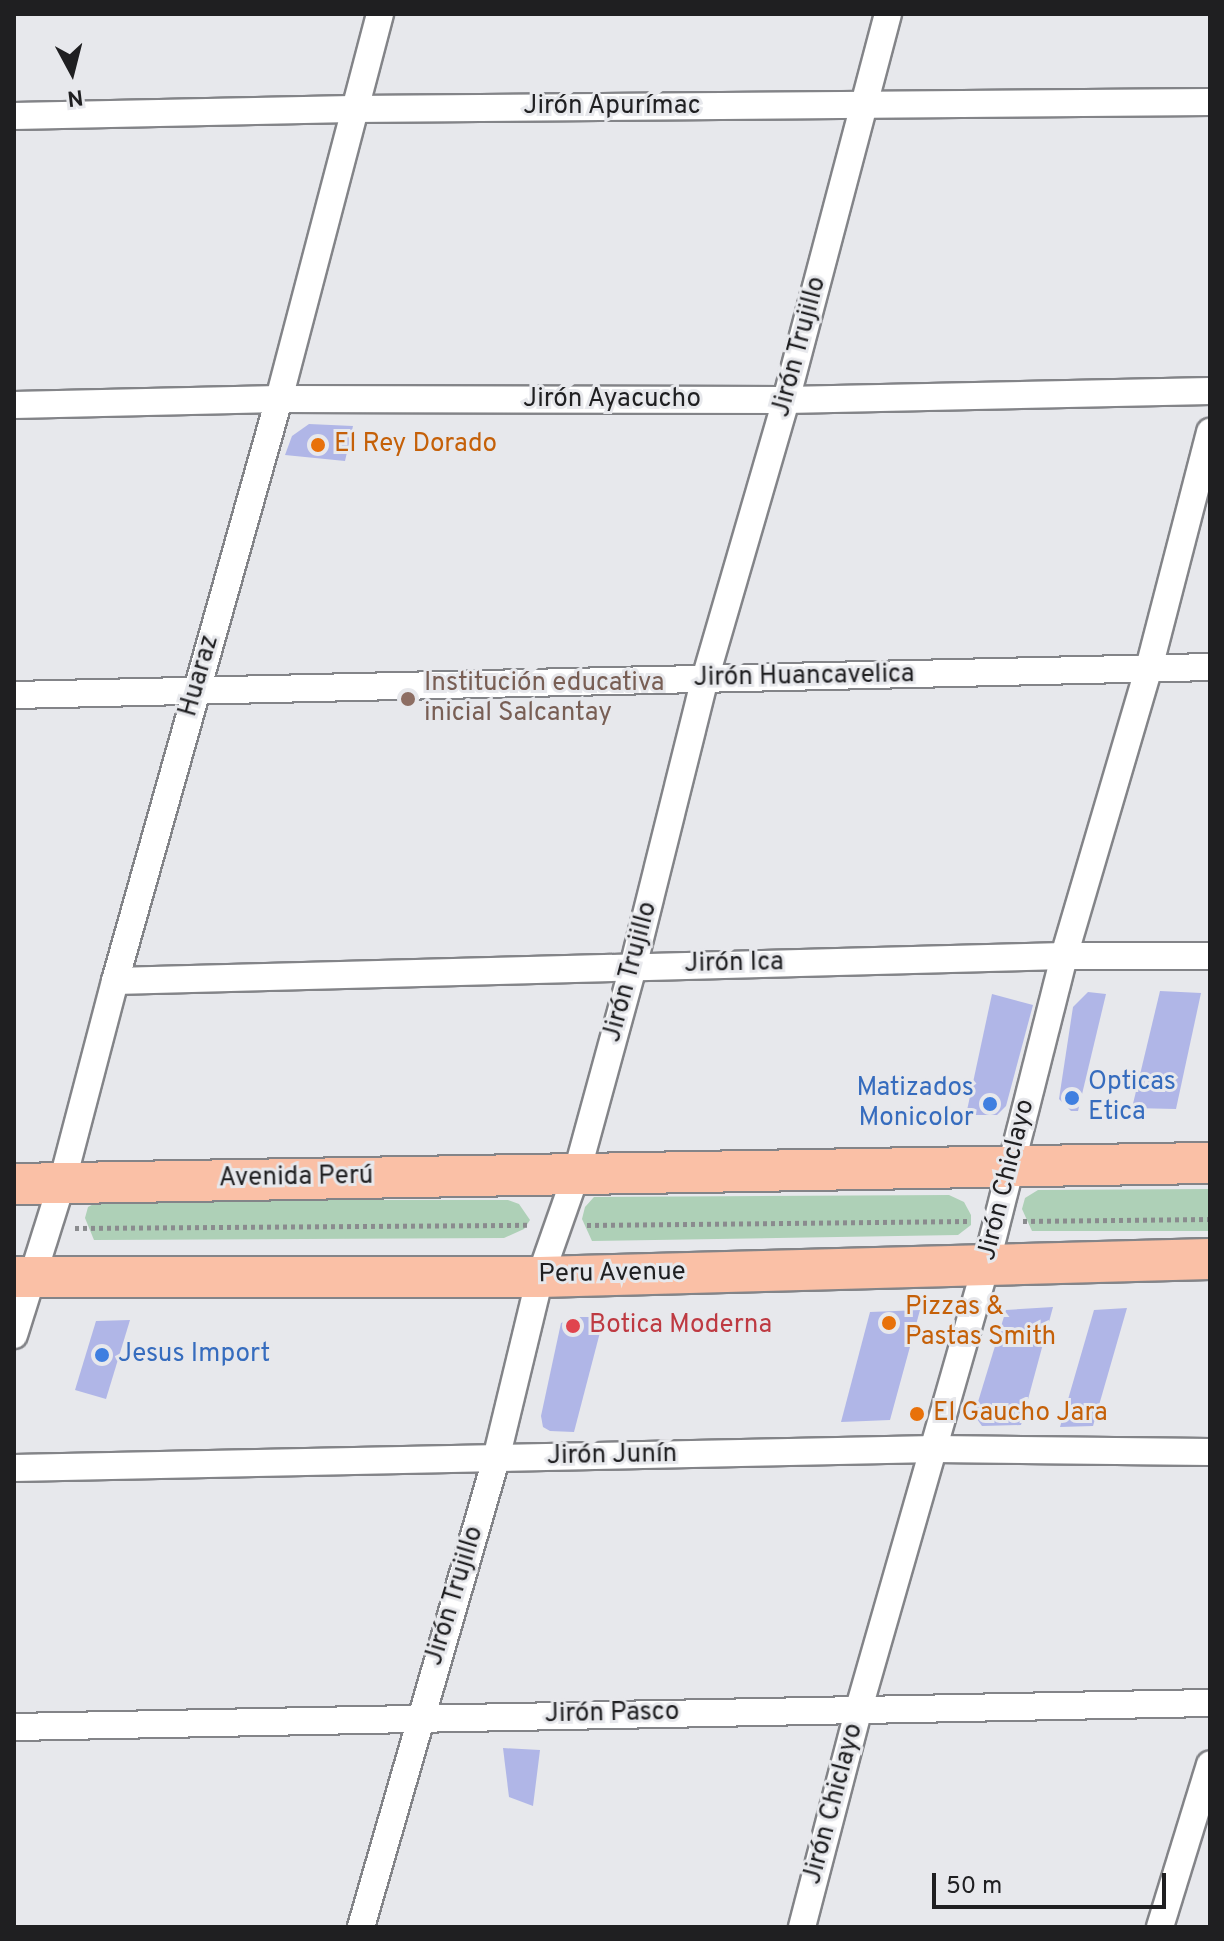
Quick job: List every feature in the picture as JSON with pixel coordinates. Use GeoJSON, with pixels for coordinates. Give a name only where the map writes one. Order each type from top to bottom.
{"type":"FeatureCollection","features":[{"type":"Feature","properties":{"kind":"main road"},"geometry":{"type":"LineString","coordinates":[[577,1172],[1210,1163]]}},
{"type":"Feature","properties":{"kind":"main road","name":"Avenida Perú"},"geometry":{"type":"LineString","coordinates":[[14,1184],[577,1172]]}},
{"type":"Feature","properties":{"kind":"main road","name":"Peru Avenue"},"geometry":{"type":"LineString","coordinates":[[23,1277],[540,1277],[1210,1259]]}},
{"type":"Feature","properties":{"kind":"street","name":"Huaraz"},"geometry":{"type":"LineString","coordinates":[[14,1335],[23,1277],[49,1228],[62,1183],[115,981],[279,399],[352,109],[380,14]]}},
{"type":"Feature","properties":{"kind":"street","name":"Jirón Trujillo"},"geometry":{"type":"LineString","coordinates":[[361,1927],[418,1719],[496,1459],[540,1277],[577,1172],[633,967],[705,679],[786,400],[888,14]]}},
{"type":"Feature","properties":{"kind":"street","name":"Jirón Apurímac"},"geometry":{"type":"LineString","coordinates":[[14,116],[352,109],[1210,102]]}},
{"type":"Feature","properties":{"kind":"street","name":"Jirón Ayacucho"},"geometry":{"type":"LineString","coordinates":[[14,405],[279,399],[786,400],[1210,391]]}},
{"type":"Feature","properties":{"kind":"street","name":"Jirón Chiclayo"},"geometry":{"type":"LineString","coordinates":[[802,1927],[859,1708],[986,1265],[1064,956],[1149,668],[1210,432]]}},
{"type":"Feature","properties":{"kind":"street","name":"Jirón Huancavelica"},"geometry":{"type":"LineString","coordinates":[[14,695],[1210,667]]}},
{"type":"Feature","properties":{"kind":"street","name":"Jirón Ica"},"geometry":{"type":"LineString","coordinates":[[115,981],[1064,956],[1210,956]]}},
{"type":"Feature","properties":{"kind":"street","name":"Jirón Junín"},"geometry":{"type":"LineString","coordinates":[[14,1468],[935,1449],[1210,1452]]}},
{"type":"Feature","properties":{"kind":"street","name":"Jirón Pasco"},"geometry":{"type":"LineString","coordinates":[[14,1727],[1210,1703]]}},
{"type":"Feature","properties":{"kind":"street"},"geometry":{"type":"LineString","coordinates":[[1160,1927],[1210,1764]]}},
{"type":"Feature","properties":{"kind":"path"},"geometry":{"type":"LineString","coordinates":[[49,1228],[1210,1219]]}},
{"type":"Feature","properties":{"kind":"green space"},"geometry":{"type":"Polygon","coordinates":[[[1210,1189],[1210,1231],[1032,1231],[1022,1209],[1025,1198],[1038,1190],[1210,1189]]]}},
{"type":"Feature","properties":{"kind":"green space"},"geometry":{"type":"Polygon","coordinates":[[[949,1195],[964,1202],[971,1215],[971,1225],[958,1235],[592,1241],[582,1219],[585,1207],[594,1197],[949,1195]]]}},
{"type":"Feature","properties":{"kind":"green space"},"geometry":{"type":"Polygon","coordinates":[[[101,1200],[508,1200],[519,1204],[530,1220],[524,1229],[504,1238],[94,1240],[85,1218],[88,1207],[101,1200]]]}},
{"type":"Feature","properties":{"kind":"building","name":"El Rey Dorado"},"geometry":{"type":"Polygon","coordinates":[[[309,424],[353,426],[345,461],[285,455],[292,436],[309,424]]]}},
{"type":"Feature","properties":{"kind":"building"},"geometry":{"type":"Polygon","coordinates":[[[1160,991],[1201,993],[1176,1109],[1132,1108],[1160,991]]]}},
{"type":"Feature","properties":{"kind":"building"},"geometry":{"type":"Polygon","coordinates":[[[1088,992],[1106,994],[1078,1111],[1071,1111],[1059,1099],[1073,1007],[1088,992]]]}},
{"type":"Feature","properties":{"kind":"building"},"geometry":{"type":"Polygon","coordinates":[[[992,994],[1033,1005],[1006,1106],[997,1115],[966,1115],[992,994]]]}},
{"type":"Feature","properties":{"kind":"building"},"geometry":{"type":"Polygon","coordinates":[[[1053,1307],[1021,1425],[982,1426],[974,1415],[1006,1310],[1053,1307]]]}},
{"type":"Feature","properties":{"kind":"building"},"geometry":{"type":"Polygon","coordinates":[[[1127,1308],[1093,1426],[1060,1427],[1094,1310],[1127,1308]]]}},
{"type":"Feature","properties":{"kind":"building"},"geometry":{"type":"Polygon","coordinates":[[[920,1310],[890,1420],[841,1422],[870,1312],[920,1310]]]}},
{"type":"Feature","properties":{"kind":"building"},"geometry":{"type":"Polygon","coordinates":[[[578,1317],[604,1317],[574,1432],[550,1431],[543,1427],[541,1416],[561,1323],[578,1317]]]}},
{"type":"Feature","properties":{"kind":"building","name":"Jesus Import"},"geometry":{"type":"Polygon","coordinates":[[[130,1320],[106,1399],[75,1390],[96,1321],[130,1320]]]}},
{"type":"Feature","properties":{"kind":"building"},"geometry":{"type":"Polygon","coordinates":[[[503,1748],[540,1750],[533,1806],[509,1797],[503,1748]]]}},
{"type":"Feature","properties":{"kind":"place","name":"El Rey Dorado"},"geometry":{"type":"Point","coordinates":[318,445]}},
{"type":"Feature","properties":{"kind":"place","name":"Institución educativa inicial Salcantay"},"geometry":{"type":"Point","coordinates":[408,699]}},
{"type":"Feature","properties":{"kind":"place","name":"Opticas Etica"},"geometry":{"type":"Point","coordinates":[1072,1098]}},
{"type":"Feature","properties":{"kind":"place","name":"Matizados Monicolor"},"geometry":{"type":"Point","coordinates":[990,1104]}},
{"type":"Feature","properties":{"kind":"place","name":"Pizzas & Pastas Smith"},"geometry":{"type":"Point","coordinates":[889,1323]}},
{"type":"Feature","properties":{"kind":"place","name":"Botica Moderna"},"geometry":{"type":"Point","coordinates":[573,1326]}},
{"type":"Feature","properties":{"kind":"place","name":"Jesus Import"},"geometry":{"type":"Point","coordinates":[102,1355]}},
{"type":"Feature","properties":{"kind":"place","name":"El Gaucho Jara"},"geometry":{"type":"Point","coordinates":[917,1414]}}]}
